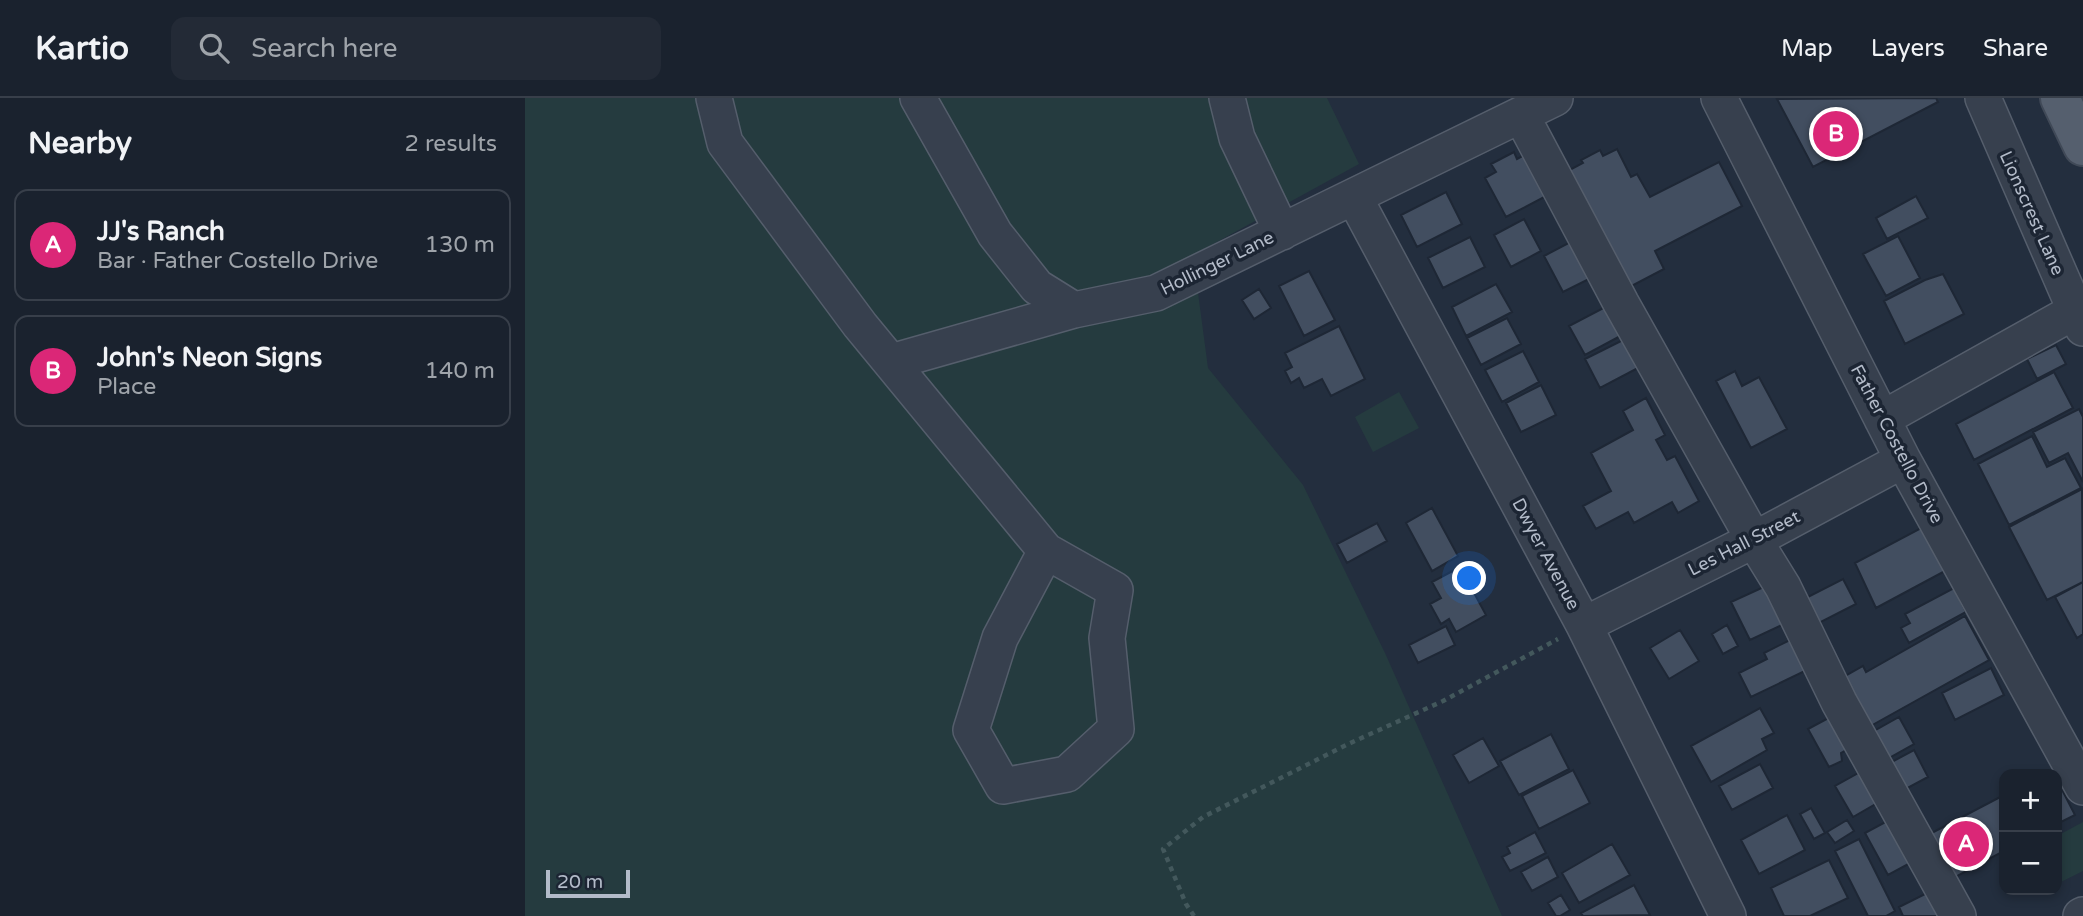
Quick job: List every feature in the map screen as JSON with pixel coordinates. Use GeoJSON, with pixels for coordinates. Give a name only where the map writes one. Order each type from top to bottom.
{"type":"FeatureCollection","features":[{"type":"Feature","properties":{"kind":"main road"},"geometry":{"type":"LineString","coordinates":[[2060,98],[2083,146]]}},
{"type":"Feature","properties":{"kind":"street"},"geometry":{"type":"LineString","coordinates":[[713,98],[725,144],[860,325],[1046,551],[1115,590],[1107,638],[1116,729],[1067,774],[1003,786],[971,730],[1000,638],[1046,551]]}},
{"type":"Feature","properties":{"kind":"street"},"geometry":{"type":"LineString","coordinates":[[918,98],[995,234],[1037,286],[1074,310]]}},
{"type":"Feature","properties":{"kind":"street"},"geometry":{"type":"LineString","coordinates":[[1227,98],[1237,138],[1282,232]]}},
{"type":"Feature","properties":{"kind":"street","name":"Hollinger Lane"},"geometry":{"type":"LineString","coordinates":[[891,362],[1074,310],[1156,293],[1555,98]]}},
{"type":"Feature","properties":{"kind":"street","name":"Father Costello Drive"},"geometry":{"type":"LineString","coordinates":[[1719,98],[1903,460],[2083,787]]}},
{"type":"Feature","properties":{"kind":"street","name":"Lionscrest Lane"},"geometry":{"type":"LineString","coordinates":[[1983,98],[2079,319]]}},
{"type":"Feature","properties":{"kind":"street"},"geometry":{"type":"LineString","coordinates":[[1521,115],[1621,303],[1783,587],[1839,702],[1958,916]]}},
{"type":"Feature","properties":{"kind":"street","name":"Dwyer Avenue"},"geometry":{"type":"LineString","coordinates":[[1354,197],[1584,625],[1728,916]]}},
{"type":"Feature","properties":{"kind":"street"},"geometry":{"type":"LineString","coordinates":[[1882,419],[2079,319]]}},
{"type":"Feature","properties":{"kind":"street","name":"Les Hall Street"},"geometry":{"type":"LineString","coordinates":[[1584,625],[1754,540],[1903,460]]}},
{"type":"Feature","properties":{"kind":"path"},"geometry":{"type":"LineString","coordinates":[[1194,916],[1186,904],[1163,849],[1203,817],[1346,745],[1443,701],[1584,625]]}},
{"type":"Feature","properties":{"kind":"green space"},"geometry":{"type":"Polygon","coordinates":[[[525,98],[1327,98],[1359,164],[1193,255],[1208,368],[1303,485],[1385,653],[1502,916],[525,916],[525,98]]]}},
{"type":"Feature","properties":{"kind":"green space"},"geometry":{"type":"Polygon","coordinates":[[[1399,392],[1419,428],[1373,452],[1355,417],[1399,392]]]}},
{"type":"Feature","properties":{"kind":"green space"},"geometry":{"type":"Polygon","coordinates":[[[2083,822],[2083,871],[2062,882],[2062,833],[2083,822]]]}},
{"type":"Feature","properties":{"kind":"building"},"geometry":{"type":"Polygon","coordinates":[[[1936,98],[1938,102],[1813,167],[1777,99],[1936,98]]]}},
{"type":"Feature","properties":{"kind":"building"},"geometry":{"type":"Polygon","coordinates":[[[1617,149],[1631,177],[1637,174],[1650,197],[1719,162],[1742,206],[1655,251],[1664,269],[1622,291],[1562,174],[1600,150],[1603,156],[1617,149]]]}},
{"type":"Feature","properties":{"kind":"building"},"geometry":{"type":"Polygon","coordinates":[[[1514,152],[1517,159],[1528,153],[1550,194],[1506,217],[1485,178],[1496,172],[1491,164],[1514,152]]]}},
{"type":"Feature","properties":{"kind":"building"},"geometry":{"type":"Polygon","coordinates":[[[1446,192],[1462,224],[1417,247],[1401,215],[1446,192]]]}},
{"type":"Feature","properties":{"kind":"building"},"geometry":{"type":"Polygon","coordinates":[[[1916,196],[1928,218],[1887,239],[1876,218],[1916,196]]]}},
{"type":"Feature","properties":{"kind":"building"},"geometry":{"type":"Polygon","coordinates":[[[1524,219],[1541,251],[1511,267],[1494,235],[1524,219]]]}},
{"type":"Feature","properties":{"kind":"building"},"geometry":{"type":"Polygon","coordinates":[[[1898,236],[1920,278],[1886,296],[1863,254],[1898,236]]]}},
{"type":"Feature","properties":{"kind":"building"},"geometry":{"type":"Polygon","coordinates":[[[1470,237],[1485,267],[1443,288],[1428,258],[1470,237]]]}},
{"type":"Feature","properties":{"kind":"building"},"geometry":{"type":"Polygon","coordinates":[[[1578,238],[1597,275],[1563,292],[1544,256],[1578,238]]]}},
{"type":"Feature","properties":{"kind":"building"},"geometry":{"type":"Polygon","coordinates":[[[1309,271],[1335,320],[1304,336],[1279,286],[1309,271]]]}},
{"type":"Feature","properties":{"kind":"building"},"geometry":{"type":"Polygon","coordinates":[[[1943,274],[1964,314],[1905,344],[1884,301],[1943,274]]]}},
{"type":"Feature","properties":{"kind":"building"},"geometry":{"type":"Polygon","coordinates":[[[1496,284],[1512,312],[1466,336],[1452,307],[1496,284]]]}},
{"type":"Feature","properties":{"kind":"building"},"geometry":{"type":"Polygon","coordinates":[[[1259,289],[1271,308],[1254,319],[1242,300],[1259,289]]]}},
{"type":"Feature","properties":{"kind":"building"},"geometry":{"type":"Polygon","coordinates":[[[1611,304],[1626,333],[1585,355],[1569,326],[1611,304]]]}},
{"type":"Feature","properties":{"kind":"building"},"geometry":{"type":"Polygon","coordinates":[[[1507,318],[1521,344],[1481,365],[1467,338],[1507,318]]]}},
{"type":"Feature","properties":{"kind":"building"},"geometry":{"type":"Polygon","coordinates":[[[1339,326],[1365,379],[1331,396],[1322,379],[1304,388],[1299,378],[1291,383],[1285,371],[1292,367],[1285,353],[1339,326]]]}},
{"type":"Feature","properties":{"kind":"building"},"geometry":{"type":"Polygon","coordinates":[[[1623,340],[1638,368],[1600,388],[1585,359],[1623,340]]]}},
{"type":"Feature","properties":{"kind":"building"},"geometry":{"type":"Polygon","coordinates":[[[2056,345],[2066,364],[2037,379],[2027,359],[2056,345]]]}},
{"type":"Feature","properties":{"kind":"building"},"geometry":{"type":"Polygon","coordinates":[[[1523,351],[1539,382],[1502,402],[1485,370],[1523,351]]]}},
{"type":"Feature","properties":{"kind":"building"},"geometry":{"type":"Polygon","coordinates":[[[1735,371],[1742,386],[1759,377],[1787,429],[1751,448],[1716,381],[1735,371]]]}},
{"type":"Feature","properties":{"kind":"building"},"geometry":{"type":"Polygon","coordinates":[[[2054,372],[2073,408],[1974,460],[1956,424],[2054,372]]]}},
{"type":"Feature","properties":{"kind":"building"},"geometry":{"type":"Polygon","coordinates":[[[1541,385],[1556,415],[1521,432],[1506,403],[1541,385]]]}},
{"type":"Feature","properties":{"kind":"building"},"geometry":{"type":"Polygon","coordinates":[[[1646,398],[1665,435],[1656,440],[1667,460],[1675,456],[1699,501],[1678,513],[1672,502],[1634,523],[1628,512],[1596,529],[1583,506],[1611,491],[1591,453],[1633,430],[1623,411],[1646,398]]]}},
{"type":"Feature","properties":{"kind":"building"},"geometry":{"type":"Polygon","coordinates":[[[2079,409],[2083,414],[2083,482],[2068,453],[2049,463],[2033,432],[2079,409]]]}},
{"type":"Feature","properties":{"kind":"building"},"geometry":{"type":"Polygon","coordinates":[[[2032,436],[2047,467],[2065,458],[2081,488],[2009,525],[1978,464],[2032,436]]]}},
{"type":"Feature","properties":{"kind":"building"},"geometry":{"type":"Polygon","coordinates":[[[2082,489],[2083,582],[2047,600],[2009,527],[2082,489]]]}},
{"type":"Feature","properties":{"kind":"building"},"geometry":{"type":"Polygon","coordinates":[[[1432,508],[1458,556],[1432,571],[1406,523],[1432,508]]]}},
{"type":"Feature","properties":{"kind":"building"},"geometry":{"type":"Polygon","coordinates":[[[1377,523],[1387,541],[1347,563],[1337,544],[1377,523]]]}},
{"type":"Feature","properties":{"kind":"building"},"geometry":{"type":"Polygon","coordinates":[[[1923,527],[1945,571],[1876,608],[1855,563],[1923,527]]]}},
{"type":"Feature","properties":{"kind":"building"},"geometry":{"type":"Polygon","coordinates":[[[1460,567],[1486,615],[1456,632],[1449,619],[1441,624],[1430,604],[1441,598],[1432,582],[1460,567]]]}},
{"type":"Feature","properties":{"kind":"building"},"geometry":{"type":"Polygon","coordinates":[[[1843,579],[1856,604],[1811,627],[1798,602],[1843,579]]]}},
{"type":"Feature","properties":{"kind":"building"},"geometry":{"type":"Polygon","coordinates":[[[2083,582],[2083,634],[2077,638],[2055,597],[2083,582]]]}},
{"type":"Feature","properties":{"kind":"building"},"geometry":{"type":"Polygon","coordinates":[[[1768,585],[1786,623],[1750,640],[1731,602],[1768,585]]]}},
{"type":"Feature","properties":{"kind":"building"},"geometry":{"type":"Polygon","coordinates":[[[1954,588],[1966,612],[1909,643],[1901,628],[1910,623],[1905,614],[1954,588]]]}},
{"type":"Feature","properties":{"kind":"building"},"geometry":{"type":"Polygon","coordinates":[[[1965,616],[1989,660],[1867,728],[1840,679],[1863,666],[1866,672],[1965,616]]]}},
{"type":"Feature","properties":{"kind":"building"},"geometry":{"type":"Polygon","coordinates":[[[1727,625],[1738,646],[1723,654],[1712,634],[1727,625]]]}},
{"type":"Feature","properties":{"kind":"building"},"geometry":{"type":"Polygon","coordinates":[[[1446,626],[1455,645],[1418,663],[1409,645],[1446,626]]]}},
{"type":"Feature","properties":{"kind":"building"},"geometry":{"type":"Polygon","coordinates":[[[1680,630],[1699,661],[1669,679],[1650,648],[1680,630]]]}},
{"type":"Feature","properties":{"kind":"building"},"geometry":{"type":"Polygon","coordinates":[[[1794,638],[1809,669],[1751,697],[1739,673],[1767,659],[1764,653],[1794,638]]]}},
{"type":"Feature","properties":{"kind":"building"},"geometry":{"type":"Polygon","coordinates":[[[1991,668],[2004,695],[1955,720],[1942,693],[1991,668]]]}},
{"type":"Feature","properties":{"kind":"building"},"geometry":{"type":"Polygon","coordinates":[[[1760,708],[1774,733],[1762,739],[1767,750],[1711,782],[1691,746],[1760,708]]]}},
{"type":"Feature","properties":{"kind":"building"},"geometry":{"type":"Polygon","coordinates":[[[1834,715],[1852,747],[1841,753],[1842,761],[1829,767],[1808,729],[1834,715]]]}},
{"type":"Feature","properties":{"kind":"building"},"geometry":{"type":"Polygon","coordinates":[[[1899,717],[1914,744],[1889,758],[1874,731],[1899,717]]]}},
{"type":"Feature","properties":{"kind":"building"},"geometry":{"type":"Polygon","coordinates":[[[1551,734],[1569,769],[1519,795],[1500,761],[1551,734]]]}},
{"type":"Feature","properties":{"kind":"building"},"geometry":{"type":"Polygon","coordinates":[[[1483,738],[1499,766],[1469,783],[1453,755],[1483,738]]]}},
{"type":"Feature","properties":{"kind":"building"},"geometry":{"type":"Polygon","coordinates":[[[1914,750],[1928,777],[1902,791],[1888,764],[1914,750]]]}},
{"type":"Feature","properties":{"kind":"building"},"geometry":{"type":"Polygon","coordinates":[[[1760,764],[1773,788],[1732,810],[1719,786],[1760,764]]]}},
{"type":"Feature","properties":{"kind":"building"},"geometry":{"type":"Polygon","coordinates":[[[1573,770],[1590,803],[1539,829],[1522,796],[1573,770]]]}},
{"type":"Feature","properties":{"kind":"building"},"geometry":{"type":"Polygon","coordinates":[[[1862,771],[1879,802],[1853,817],[1835,786],[1862,771]]]}},
{"type":"Feature","properties":{"kind":"building"},"geometry":{"type":"Polygon","coordinates":[[[2062,790],[2075,815],[2062,822],[2062,790]]]}},
{"type":"Feature","properties":{"kind":"building"},"geometry":{"type":"Polygon","coordinates":[[[1999,798],[1999,854],[1948,881],[1924,837],[1999,798]]]}},
{"type":"Feature","properties":{"kind":"building"},"geometry":{"type":"Polygon","coordinates":[[[1811,808],[1825,833],[1814,839],[1800,814],[1811,808]]]}},
{"type":"Feature","properties":{"kind":"building"},"geometry":{"type":"Polygon","coordinates":[[[1787,815],[1805,850],[1759,874],[1741,840],[1787,815]]]}},
{"type":"Feature","properties":{"kind":"building"},"geometry":{"type":"Polygon","coordinates":[[[1891,819],[1914,861],[1888,875],[1865,833],[1891,819]]]}},
{"type":"Feature","properties":{"kind":"building"},"geometry":{"type":"Polygon","coordinates":[[[1847,820],[1854,831],[1835,843],[1827,832],[1847,820]]]}},
{"type":"Feature","properties":{"kind":"building"},"geometry":{"type":"Polygon","coordinates":[[[1535,832],[1546,853],[1510,871],[1502,857],[1510,853],[1507,847],[1535,832]]]}},
{"type":"Feature","properties":{"kind":"building"},"geometry":{"type":"Polygon","coordinates":[[[1859,839],[1895,911],[1886,916],[1868,916],[1835,851],[1859,839]]]}},
{"type":"Feature","properties":{"kind":"building"},"geometry":{"type":"Polygon","coordinates":[[[1612,844],[1630,875],[1579,903],[1562,873],[1612,844]]]}},
{"type":"Feature","properties":{"kind":"building"},"geometry":{"type":"Polygon","coordinates":[[[1548,857],[1558,877],[1532,891],[1521,872],[1548,857]]]}},
{"type":"Feature","properties":{"kind":"building"},"geometry":{"type":"Polygon","coordinates":[[[1829,860],[1848,898],[1810,916],[1784,916],[1771,888],[1829,860]]]}},
{"type":"Feature","properties":{"kind":"building"},"geometry":{"type":"Polygon","coordinates":[[[1634,885],[1650,915],[1583,916],[1581,913],[1634,885]]]}},
{"type":"Feature","properties":{"kind":"building"},"geometry":{"type":"Polygon","coordinates":[[[1929,892],[1941,916],[1903,916],[1899,907],[1929,892]]]}},
{"type":"Feature","properties":{"kind":"building"},"geometry":{"type":"Polygon","coordinates":[[[1561,895],[1570,910],[1556,916],[1548,903],[1561,895]]]}},
{"type":"Feature","properties":{"kind":"place","name":"John's Neon Signs"},"geometry":{"type":"Point","coordinates":[1836,134]}},
{"type":"Feature","properties":{"kind":"place","name":"JJ's Ranch"},"geometry":{"type":"Point","coordinates":[1966,844]}}]}
